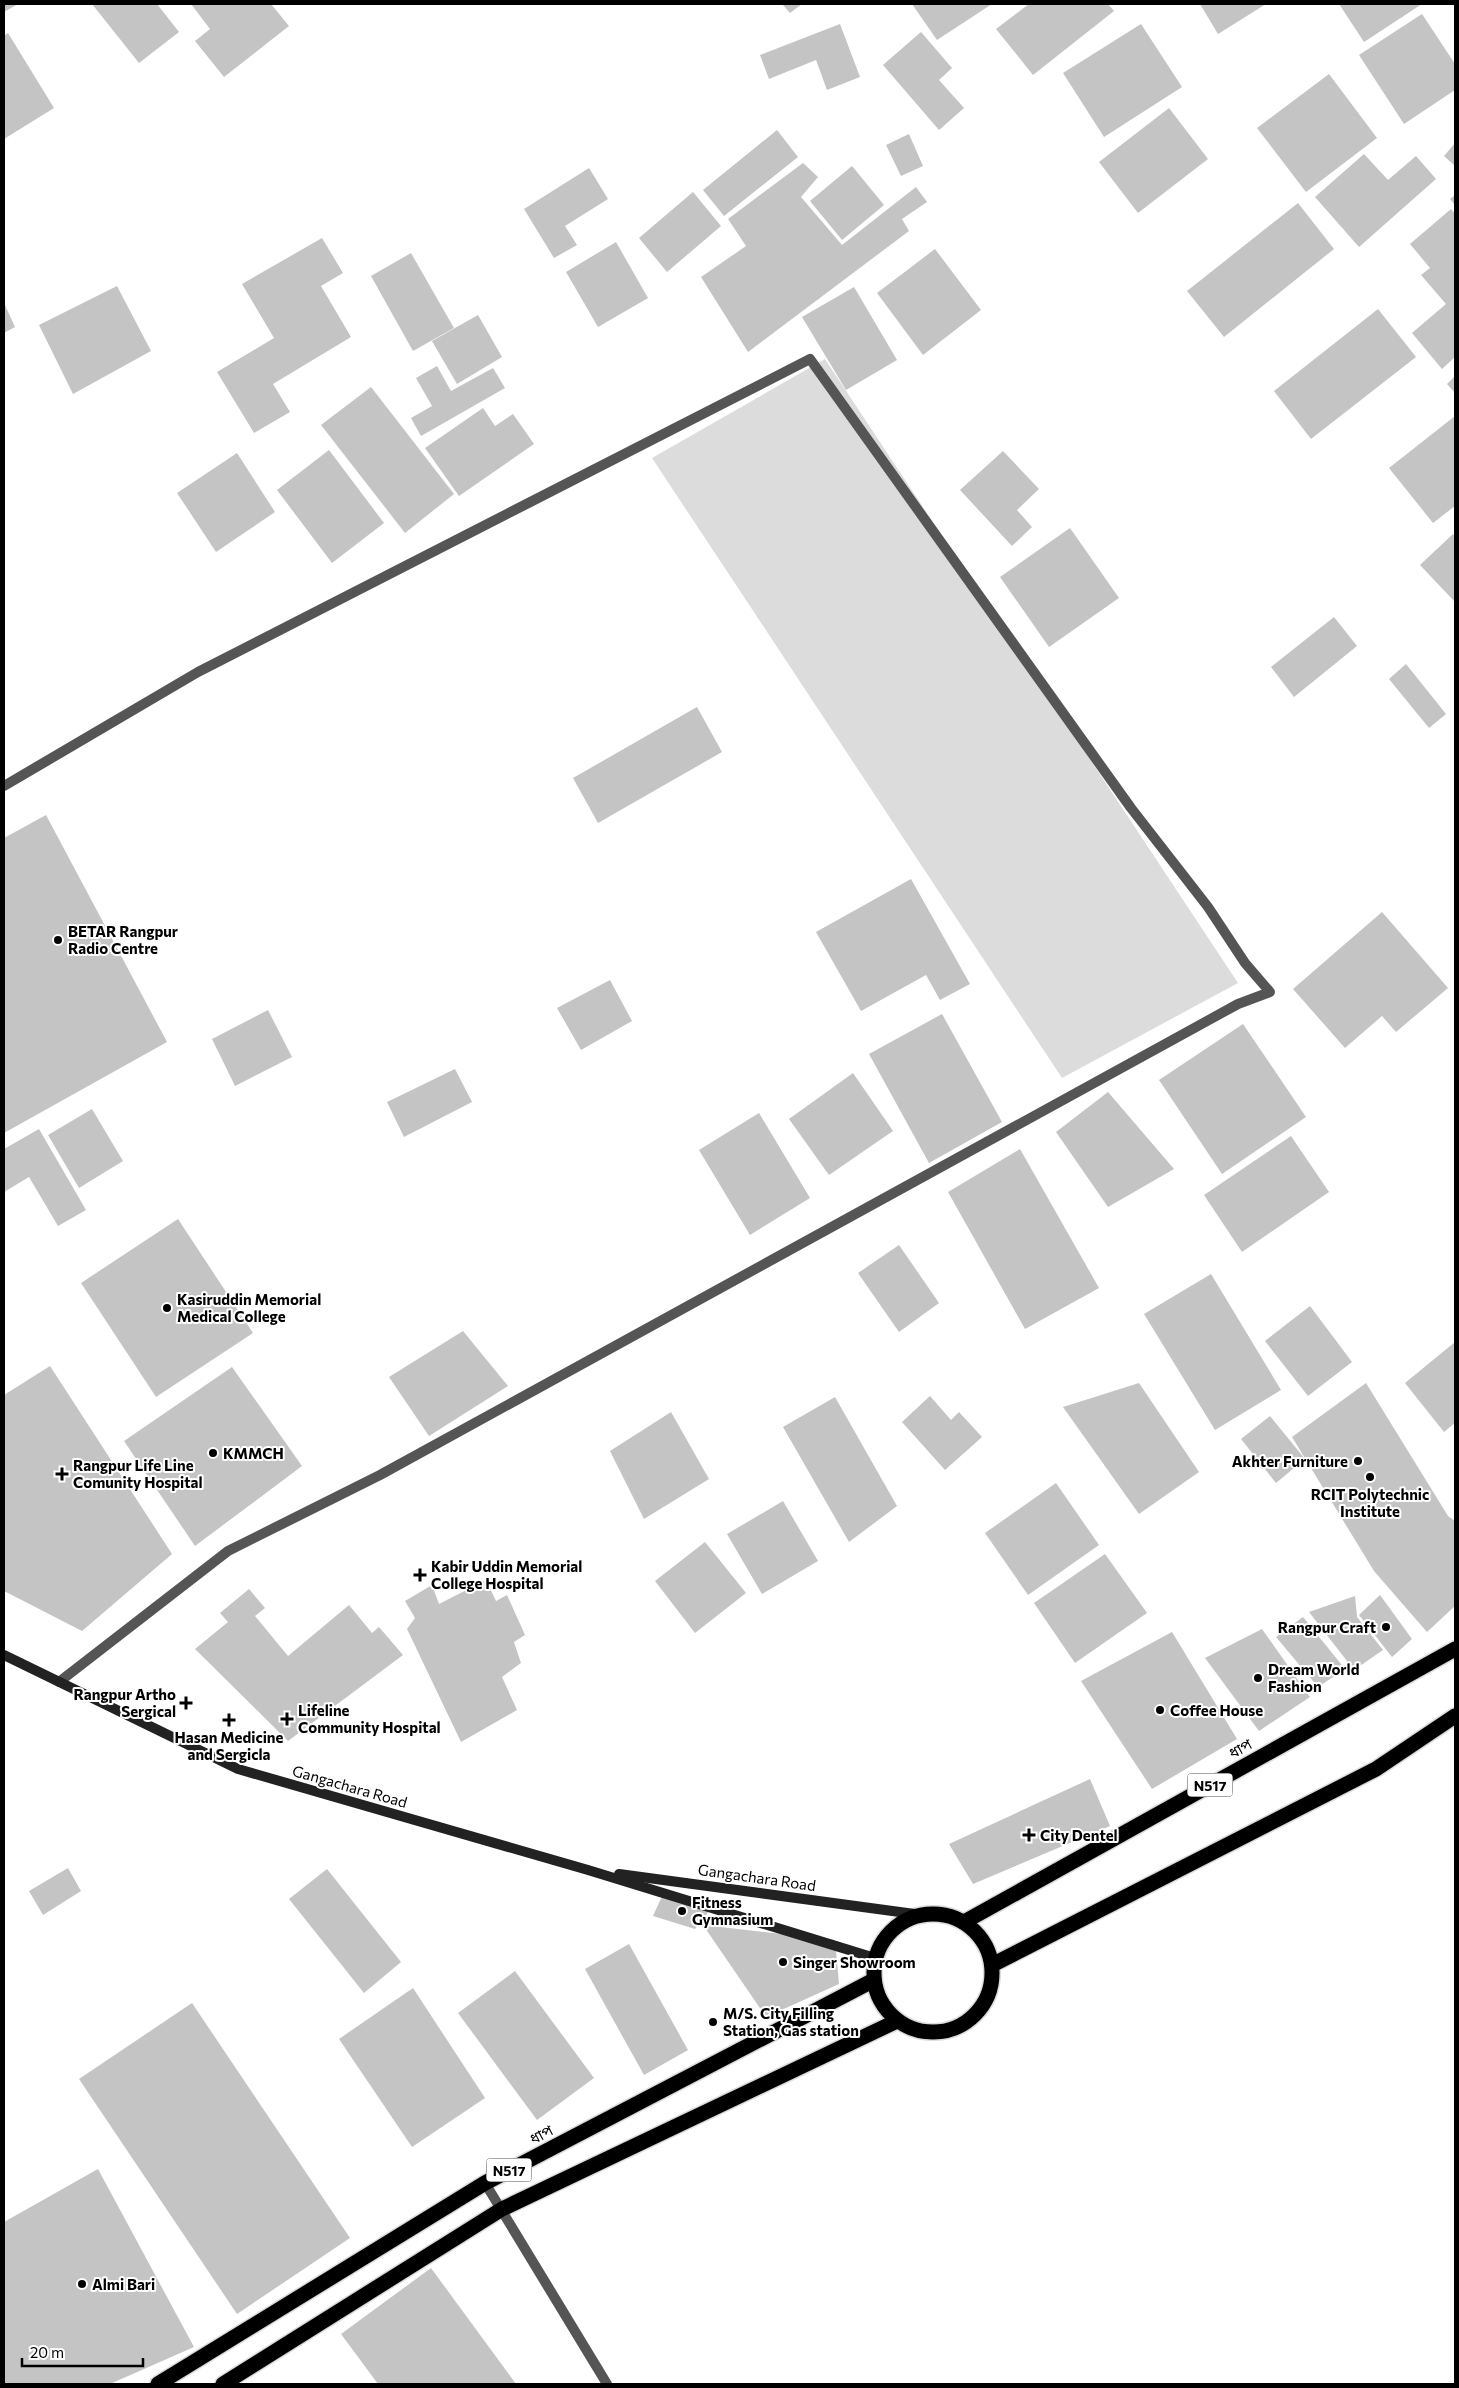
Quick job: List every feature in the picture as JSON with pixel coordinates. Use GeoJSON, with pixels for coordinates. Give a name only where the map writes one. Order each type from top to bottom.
{"type":"FeatureCollection","features":[{"type":"Feature","properties":{"kind":"highway","name":"ধাপ"},"geometry":{"type":"LineString","coordinates":[[964,1922],[1455,1648]]}},
{"type":"Feature","properties":{"kind":"highway"},"geometry":{"type":"LineString","coordinates":[[992,1964],[1376,1769],[1455,1716]]}},
{"type":"Feature","properties":{"kind":"highway"},"geometry":{"type":"LineString","coordinates":[[944,1914],[964,1922],[978,1933],[987,1948],[992,1964],[991,1988],[981,2009],[964,2024],[942,2032],[918,2032],[897,2021],[886,2010],[877,1996],[874,1980],[875,1958],[885,1938],[901,1923],[922,1915],[944,1914]]}},
{"type":"Feature","properties":{"kind":"highway","name":"ধাপ"},"geometry":{"type":"LineString","coordinates":[[158,2384],[485,2183],[874,1980]]}},
{"type":"Feature","properties":{"kind":"highway","name":"N517"},"geometry":{"type":"LineString","coordinates":[[224,2384],[502,2209],[897,2021]]}},
{"type":"Feature","properties":{"kind":"main road","name":"Gangachara Road"},"geometry":{"type":"LineString","coordinates":[[4,1655],[238,1769],[588,1870],[875,1958]]}},
{"type":"Feature","properties":{"kind":"main road","name":"Gangachara Road"},"geometry":{"type":"LineString","coordinates":[[588,1870],[922,1915]]}},
{"type":"Feature","properties":{"kind":"street"},"geometry":{"type":"LineString","coordinates":[[4,786],[198,672],[810,359],[1131,808],[1208,907],[1245,963],[1270,992],[1230,1009],[380,1475],[228,1551],[59,1682]]}},
{"type":"Feature","properties":{"kind":"street"},"geometry":{"type":"LineString","coordinates":[[485,2183],[607,2384]]}},
{"type":"Feature","properties":{"kind":"shaded area"},"geometry":{"type":"Polygon","coordinates":[[[825,359],[1238,983],[1062,1078],[652,458],[825,359]]]}},
{"type":"Feature","properties":{"kind":"building"},"geometry":{"type":"Polygon","coordinates":[[[4,4],[18,4],[4,12],[4,4]]]}},
{"type":"Feature","properties":{"kind":"building"},"geometry":{"type":"Polygon","coordinates":[[[92,4],[157,4],[179,32],[139,63],[92,4]]]}},
{"type":"Feature","properties":{"kind":"building"},"geometry":{"type":"Polygon","coordinates":[[[191,4],[271,4],[289,26],[224,77],[195,41],[210,29],[191,4]]]}},
{"type":"Feature","properties":{"kind":"building"},"geometry":{"type":"Polygon","coordinates":[[[782,4],[802,4],[790,13],[782,4]]]}},
{"type":"Feature","properties":{"kind":"building"},"geometry":{"type":"Polygon","coordinates":[[[912,4],[992,4],[937,40],[912,4]]]}},
{"type":"Feature","properties":{"kind":"building"},"geometry":{"type":"Polygon","coordinates":[[[1029,4],[1108,4],[1114,11],[1033,75],[996,29],[1029,4]]]}},
{"type":"Feature","properties":{"kind":"building"},"geometry":{"type":"Polygon","coordinates":[[[1200,4],[1266,4],[1218,34],[1200,4]]]}},
{"type":"Feature","properties":{"kind":"building"},"geometry":{"type":"Polygon","coordinates":[[[1339,4],[1422,4],[1364,42],[1339,4]]]}},
{"type":"Feature","properties":{"kind":"building"},"geometry":{"type":"Polygon","coordinates":[[[1422,14],[1455,64],[1455,90],[1404,124],[1359,55],[1422,14]]]}},
{"type":"Feature","properties":{"kind":"building"},"geometry":{"type":"Polygon","coordinates":[[[840,24],[860,77],[827,90],[816,60],[769,79],[760,55],[840,24]]]}},
{"type":"Feature","properties":{"kind":"building"},"geometry":{"type":"Polygon","coordinates":[[[1141,24],[1182,87],[1104,137],[1063,73],[1141,24]]]}},
{"type":"Feature","properties":{"kind":"building"},"geometry":{"type":"Polygon","coordinates":[[[921,32],[952,68],[939,80],[964,108],[939,130],[883,65],[921,32]]]}},
{"type":"Feature","properties":{"kind":"building"},"geometry":{"type":"Polygon","coordinates":[[[8,33],[54,108],[4,139],[4,36],[8,33]]]}},
{"type":"Feature","properties":{"kind":"building"},"geometry":{"type":"Polygon","coordinates":[[[1329,74],[1377,138],[1306,192],[1257,128],[1329,74]]]}},
{"type":"Feature","properties":{"kind":"building"},"geometry":{"type":"Polygon","coordinates":[[[1169,108],[1208,159],[1138,213],[1099,162],[1169,108]]]}},
{"type":"Feature","properties":{"kind":"building"},"geometry":{"type":"Polygon","coordinates":[[[777,130],[798,157],[724,216],[703,190],[777,130]]]}},
{"type":"Feature","properties":{"kind":"building"},"geometry":{"type":"Polygon","coordinates":[[[909,134],[923,166],[901,176],[886,145],[909,134]]]}},
{"type":"Feature","properties":{"kind":"building"},"geometry":{"type":"Polygon","coordinates":[[[1455,143],[1455,166],[1444,156],[1455,143]]]}},
{"type":"Feature","properties":{"kind":"building"},"geometry":{"type":"Polygon","coordinates":[[[1364,154],[1388,180],[1416,156],[1436,179],[1359,247],[1315,197],[1364,154]]]}},
{"type":"Feature","properties":{"kind":"building"},"geometry":{"type":"Polygon","coordinates":[[[803,163],[818,177],[801,197],[842,245],[916,187],[927,202],[902,219],[909,231],[748,352],[701,277],[746,246],[728,219],[803,163]]]}},
{"type":"Feature","properties":{"kind":"building"},"geometry":{"type":"Polygon","coordinates":[[[852,166],[884,205],[842,240],[810,201],[852,166]]]}},
{"type":"Feature","properties":{"kind":"building"},"geometry":{"type":"Polygon","coordinates":[[[589,168],[608,199],[565,226],[577,245],[554,258],[524,209],[589,168]]]}},
{"type":"Feature","properties":{"kind":"building"},"geometry":{"type":"Polygon","coordinates":[[[693,192],[721,226],[667,272],[639,238],[693,192]]]}},
{"type":"Feature","properties":{"kind":"building"},"geometry":{"type":"Polygon","coordinates":[[[1455,195],[1455,205],[1450,199],[1455,195]]]}},
{"type":"Feature","properties":{"kind":"building"},"geometry":{"type":"Polygon","coordinates":[[[1298,203],[1334,249],[1224,337],[1187,291],[1298,203]]]}},
{"type":"Feature","properties":{"kind":"building"},"geometry":{"type":"Polygon","coordinates":[[[1451,209],[1455,214],[1455,357],[1442,369],[1412,333],[1446,304],[1421,275],[1430,268],[1410,244],[1451,209]]]}},
{"type":"Feature","properties":{"kind":"building"},"geometry":{"type":"Polygon","coordinates":[[[322,238],[343,273],[321,286],[351,337],[273,384],[290,412],[254,433],[217,372],[274,338],[242,284],[322,238]]]}},
{"type":"Feature","properties":{"kind":"building"},"geometry":{"type":"Polygon","coordinates":[[[616,242],[648,298],[598,327],[566,272],[616,242]]]}},
{"type":"Feature","properties":{"kind":"building"},"geometry":{"type":"Polygon","coordinates":[[[935,249],[981,310],[923,355],[877,293],[935,249]]]}},
{"type":"Feature","properties":{"kind":"building"},"geometry":{"type":"Polygon","coordinates":[[[411,253],[454,328],[413,351],[371,276],[411,253]]]}},
{"type":"Feature","properties":{"kind":"building"},"geometry":{"type":"Polygon","coordinates":[[[117,286],[151,351],[73,394],[39,325],[117,286]]]}},
{"type":"Feature","properties":{"kind":"building"},"geometry":{"type":"Polygon","coordinates":[[[854,287],[897,360],[846,390],[802,317],[854,287]]]}},
{"type":"Feature","properties":{"kind":"building"},"geometry":{"type":"Polygon","coordinates":[[[4,303],[15,327],[4,333],[4,303]]]}},
{"type":"Feature","properties":{"kind":"building"},"geometry":{"type":"Polygon","coordinates":[[[1378,309],[1416,357],[1311,439],[1274,391],[1378,309]]]}},
{"type":"Feature","properties":{"kind":"building"},"geometry":{"type":"Polygon","coordinates":[[[478,315],[502,357],[457,384],[432,341],[478,315]]]}},
{"type":"Feature","properties":{"kind":"building"},"geometry":{"type":"Polygon","coordinates":[[[437,366],[451,391],[493,368],[505,388],[421,436],[411,418],[432,406],[416,378],[437,366]]]}},
{"type":"Feature","properties":{"kind":"building"},"geometry":{"type":"Polygon","coordinates":[[[1455,376],[1455,393],[1447,384],[1455,376]]]}},
{"type":"Feature","properties":{"kind":"building"},"geometry":{"type":"Polygon","coordinates":[[[371,387],[454,494],[405,533],[321,425],[371,387]]]}},
{"type":"Feature","properties":{"kind":"building"},"geometry":{"type":"Polygon","coordinates":[[[483,408],[495,426],[513,414],[534,444],[459,496],[425,448],[483,408]]]}},
{"type":"Feature","properties":{"kind":"building"},"geometry":{"type":"Polygon","coordinates":[[[1455,416],[1455,506],[1433,523],[1389,468],[1455,416]]]}},
{"type":"Feature","properties":{"kind":"building"},"geometry":{"type":"Polygon","coordinates":[[[329,450],[384,523],[332,563],[277,490],[329,450]]]}},
{"type":"Feature","properties":{"kind":"building"},"geometry":{"type":"Polygon","coordinates":[[[1003,451],[1039,489],[1017,510],[1032,527],[1012,546],[960,490],[1003,451]]]}},
{"type":"Feature","properties":{"kind":"building"},"geometry":{"type":"Polygon","coordinates":[[[237,453],[275,512],[216,552],[177,493],[237,453]]]}},
{"type":"Feature","properties":{"kind":"building"},"geometry":{"type":"Polygon","coordinates":[[[1070,528],[1119,598],[1049,647],[1000,577],[1070,528]]]}},
{"type":"Feature","properties":{"kind":"building"},"geometry":{"type":"Polygon","coordinates":[[[1453,534],[1455,537],[1455,602],[1420,565],[1453,534]]]}},
{"type":"Feature","properties":{"kind":"building"},"geometry":{"type":"Polygon","coordinates":[[[1334,617],[1357,646],[1294,697],[1271,667],[1334,617]]]}},
{"type":"Feature","properties":{"kind":"building"},"geometry":{"type":"Polygon","coordinates":[[[1406,664],[1446,714],[1429,728],[1389,679],[1406,664]]]}},
{"type":"Feature","properties":{"kind":"building"},"geometry":{"type":"Polygon","coordinates":[[[697,707],[722,752],[598,823],[573,778],[697,707]]]}},
{"type":"Feature","properties":{"kind":"building","name":"BETAR Rangpur Radio Centre"},"geometry":{"type":"Polygon","coordinates":[[[46,815],[167,1042],[4,1133],[4,838],[46,815]]]}},
{"type":"Feature","properties":{"kind":"building"},"geometry":{"type":"Polygon","coordinates":[[[911,879],[970,984],[940,1000],[926,975],[861,1011],[816,932],[911,879]]]}},
{"type":"Feature","properties":{"kind":"building"},"geometry":{"type":"Polygon","coordinates":[[[1382,912],[1448,988],[1396,1032],[1382,1016],[1345,1048],[1293,989],[1382,912]]]}},
{"type":"Feature","properties":{"kind":"building"},"geometry":{"type":"Polygon","coordinates":[[[610,980],[632,1021],[581,1050],[557,1008],[610,980]]]}},
{"type":"Feature","properties":{"kind":"building"},"geometry":{"type":"Polygon","coordinates":[[[268,1010],[292,1057],[235,1086],[212,1039],[268,1010]]]}},
{"type":"Feature","properties":{"kind":"building"},"geometry":{"type":"Polygon","coordinates":[[[942,1014],[1002,1122],[929,1163],[869,1054],[942,1014]]]}},
{"type":"Feature","properties":{"kind":"building"},"geometry":{"type":"Polygon","coordinates":[[[1243,1024],[1306,1117],[1222,1174],[1159,1080],[1243,1024]]]}},
{"type":"Feature","properties":{"kind":"building"},"geometry":{"type":"Polygon","coordinates":[[[455,1069],[472,1102],[404,1137],[387,1102],[455,1069]]]}},
{"type":"Feature","properties":{"kind":"building"},"geometry":{"type":"Polygon","coordinates":[[[853,1073],[893,1131],[829,1175],[789,1119],[853,1073]]]}},
{"type":"Feature","properties":{"kind":"building"},"geometry":{"type":"Polygon","coordinates":[[[1108,1092],[1174,1169],[1108,1207],[1056,1132],[1108,1092]]]}},
{"type":"Feature","properties":{"kind":"building"},"geometry":{"type":"Polygon","coordinates":[[[92,1109],[123,1161],[79,1188],[48,1135],[92,1109]]]}},
{"type":"Feature","properties":{"kind":"building"},"geometry":{"type":"Polygon","coordinates":[[[759,1113],[810,1198],[750,1235],[699,1150],[759,1113]]]}},
{"type":"Feature","properties":{"kind":"building"},"geometry":{"type":"Polygon","coordinates":[[[39,1129],[86,1210],[58,1226],[29,1177],[4,1192],[4,1149],[39,1129]]]}},
{"type":"Feature","properties":{"kind":"building"},"geometry":{"type":"Polygon","coordinates":[[[1291,1136],[1329,1192],[1242,1252],[1204,1195],[1291,1136]]]}},
{"type":"Feature","properties":{"kind":"building"},"geometry":{"type":"Polygon","coordinates":[[[1020,1149],[1099,1288],[1025,1329],[948,1192],[1020,1149]]]}},
{"type":"Feature","properties":{"kind":"building","name":"Kasiruddin Memorial Medical College"},"geometry":{"type":"Polygon","coordinates":[[[178,1219],[253,1333],[156,1397],[81,1283],[178,1219]]]}},
{"type":"Feature","properties":{"kind":"building"},"geometry":{"type":"Polygon","coordinates":[[[899,1245],[939,1303],[899,1332],[858,1273],[899,1245]]]}},
{"type":"Feature","properties":{"kind":"building"},"geometry":{"type":"Polygon","coordinates":[[[1211,1274],[1281,1390],[1215,1430],[1144,1314],[1211,1274]]]}},
{"type":"Feature","properties":{"kind":"building"},"geometry":{"type":"Polygon","coordinates":[[[1310,1306],[1352,1362],[1308,1396],[1265,1341],[1310,1306]]]}},
{"type":"Feature","properties":{"kind":"building"},"geometry":{"type":"Polygon","coordinates":[[[463,1331],[508,1386],[429,1436],[389,1377],[463,1331]]]}},
{"type":"Feature","properties":{"kind":"building"},"geometry":{"type":"Polygon","coordinates":[[[1455,1342],[1455,1423],[1444,1432],[1405,1383],[1455,1342]]]}},
{"type":"Feature","properties":{"kind":"building","name":"Rangpur Life Line Comunity Hospital"},"geometry":{"type":"Polygon","coordinates":[[[50,1366],[172,1554],[82,1631],[4,1591],[4,1395],[50,1366]]]}},
{"type":"Feature","properties":{"kind":"building","name":"KMMCH"},"geometry":{"type":"Polygon","coordinates":[[[232,1367],[302,1466],[195,1546],[124,1441],[232,1367]]]}},
{"type":"Feature","properties":{"kind":"building"},"geometry":{"type":"Polygon","coordinates":[[[1139,1383],[1199,1472],[1139,1514],[1063,1407],[1139,1383]]]}},
{"type":"Feature","properties":{"kind":"building","name":"RCIT Polytechnic Institute"},"geometry":{"type":"Polygon","coordinates":[[[1366,1383],[1448,1516],[1455,1521],[1455,1606],[1427,1632],[1374,1571],[1292,1437],[1366,1383]]]}},
{"type":"Feature","properties":{"kind":"building"},"geometry":{"type":"Polygon","coordinates":[[[930,1396],[951,1420],[959,1412],[982,1437],[945,1470],[902,1422],[930,1396]]]}},
{"type":"Feature","properties":{"kind":"building"},"geometry":{"type":"Polygon","coordinates":[[[835,1397],[897,1506],[849,1542],[783,1427],[835,1397]]]}},
{"type":"Feature","properties":{"kind":"building"},"geometry":{"type":"Polygon","coordinates":[[[671,1412],[709,1479],[644,1519],[610,1451],[671,1412]]]}},
{"type":"Feature","properties":{"kind":"building"},"geometry":{"type":"Polygon","coordinates":[[[1270,1416],[1305,1459],[1276,1483],[1241,1439],[1270,1416]]]}},
{"type":"Feature","properties":{"kind":"building"},"geometry":{"type":"Polygon","coordinates":[[[1056,1483],[1099,1545],[1028,1595],[985,1533],[1056,1483]]]}},
{"type":"Feature","properties":{"kind":"building"},"geometry":{"type":"Polygon","coordinates":[[[783,1501],[818,1561],[762,1594],[727,1534],[783,1501]]]}},
{"type":"Feature","properties":{"kind":"building"},"geometry":{"type":"Polygon","coordinates":[[[705,1542],[746,1593],[695,1633],[655,1581],[705,1542]]]}},
{"type":"Feature","properties":{"kind":"building"},"geometry":{"type":"Polygon","coordinates":[[[1105,1554],[1147,1613],[1075,1663],[1034,1603],[1105,1554]]]}},
{"type":"Feature","properties":{"kind":"building"},"geometry":{"type":"Polygon","coordinates":[[[486,1580],[496,1601],[507,1595],[525,1635],[514,1642],[521,1663],[502,1677],[517,1710],[461,1742],[407,1629],[415,1618],[405,1601],[432,1585],[439,1604],[486,1580]]]}},
{"type":"Feature","properties":{"kind":"building"},"geometry":{"type":"Polygon","coordinates":[[[249,1589],[265,1608],[255,1616],[288,1656],[349,1605],[372,1633],[379,1627],[403,1655],[288,1741],[195,1649],[228,1622],[220,1613],[249,1589]]]}},
{"type":"Feature","properties":{"kind":"building","name":"Rangpur Craft"},"geometry":{"type":"Polygon","coordinates":[[[1380,1595],[1412,1639],[1392,1657],[1359,1615],[1380,1595]]]}},
{"type":"Feature","properties":{"kind":"building"},"geometry":{"type":"Polygon","coordinates":[[[1355,1596],[1357,1617],[1383,1650],[1354,1670],[1309,1612],[1355,1596]]]}},
{"type":"Feature","properties":{"kind":"building"},"geometry":{"type":"Polygon","coordinates":[[[1303,1617],[1345,1669],[1318,1687],[1276,1637],[1303,1617]]]}},
{"type":"Feature","properties":{"kind":"building","name":"Dream World Fashion"},"geometry":{"type":"Polygon","coordinates":[[[1262,1629],[1310,1697],[1259,1731],[1205,1658],[1262,1629]]]}},
{"type":"Feature","properties":{"kind":"building","name":"Coffee House"},"geometry":{"type":"Polygon","coordinates":[[[1172,1632],[1237,1739],[1152,1789],[1081,1681],[1172,1632]]]}},
{"type":"Feature","properties":{"kind":"building","name":"City Dentel"},"geometry":{"type":"Polygon","coordinates":[[[1090,1779],[1110,1826],[973,1884],[949,1844],[1090,1779]]]}},
{"type":"Feature","properties":{"kind":"building"},"geometry":{"type":"Polygon","coordinates":[[[68,1868],[81,1891],[43,1915],[29,1891],[68,1868]]]}},
{"type":"Feature","properties":{"kind":"building"},"geometry":{"type":"Polygon","coordinates":[[[327,1869],[401,1962],[364,1993],[289,1899],[327,1869]]]}},
{"type":"Feature","properties":{"kind":"building","name":"Fitness Gymnasium"},"geometry":{"type":"Polygon","coordinates":[[[663,1894],[713,1906],[695,1929],[653,1916],[663,1894]]]}},
{"type":"Feature","properties":{"kind":"building","name":"Singer Showroom"},"geometry":{"type":"Polygon","coordinates":[[[703,1925],[835,1940],[839,1984],[766,2017],[703,1925]]]}},
{"type":"Feature","properties":{"kind":"building"},"geometry":{"type":"Polygon","coordinates":[[[629,1944],[688,2050],[644,2075],[585,1969],[629,1944]]]}},
{"type":"Feature","properties":{"kind":"building"},"geometry":{"type":"Polygon","coordinates":[[[515,1971],[594,2078],[537,2120],[458,2013],[515,1971]]]}},
{"type":"Feature","properties":{"kind":"building"},"geometry":{"type":"Polygon","coordinates":[[[413,1988],[485,2098],[412,2147],[339,2039],[413,1988]]]}},
{"type":"Feature","properties":{"kind":"building"},"geometry":{"type":"Polygon","coordinates":[[[192,2003],[350,2238],[237,2314],[79,2079],[192,2003]]]}},
{"type":"Feature","properties":{"kind":"building","name":"Almi Bari"},"geometry":{"type":"Polygon","coordinates":[[[98,2169],[194,2347],[110,2384],[4,2384],[4,2222],[98,2169]]]}},
{"type":"Feature","properties":{"kind":"building"},"geometry":{"type":"Polygon","coordinates":[[[431,2268],[516,2384],[378,2384],[341,2334],[431,2268]]]}},
{"type":"Feature","properties":{"kind":"place","name":"BETAR Rangpur Radio Centre"},"geometry":{"type":"Point","coordinates":[58,940]}},
{"type":"Feature","properties":{"kind":"place","name":"Kasiruddin Memorial Medical College"},"geometry":{"type":"Point","coordinates":[167,1308]}},
{"type":"Feature","properties":{"kind":"place","name":"KMMCH"},"geometry":{"type":"Point","coordinates":[213,1453]}},
{"type":"Feature","properties":{"kind":"place","name":"Akhter Furniture"},"geometry":{"type":"Point","coordinates":[1358,1461]}},
{"type":"Feature","properties":{"kind":"place","name":"Rangpur Life Line Comunity Hospital"},"geometry":{"type":"Point","coordinates":[62,1474]}},
{"type":"Feature","properties":{"kind":"place","name":"RCIT Polytechnic Institute"},"geometry":{"type":"Point","coordinates":[1370,1477]}},
{"type":"Feature","properties":{"kind":"place","name":"Kabir Uddin Memorial College Hospital"},"geometry":{"type":"Point","coordinates":[420,1575]}},
{"type":"Feature","properties":{"kind":"place","name":"Rangpur Craft"},"geometry":{"type":"Point","coordinates":[1386,1627]}},
{"type":"Feature","properties":{"kind":"place","name":"Dream World Fashion"},"geometry":{"type":"Point","coordinates":[1258,1678]}},
{"type":"Feature","properties":{"kind":"place","name":"Rangpur Artho Sergical"},"geometry":{"type":"Point","coordinates":[186,1703]}},
{"type":"Feature","properties":{"kind":"place","name":"Coffee House"},"geometry":{"type":"Point","coordinates":[1160,1710]}},
{"type":"Feature","properties":{"kind":"place","name":"Lifeline Community Hospital"},"geometry":{"type":"Point","coordinates":[287,1719]}},
{"type":"Feature","properties":{"kind":"place","name":"Hasan Medicine and Sergicla"},"geometry":{"type":"Point","coordinates":[229,1720]}},
{"type":"Feature","properties":{"kind":"place","name":"City Dentel"},"geometry":{"type":"Point","coordinates":[1029,1835]}},
{"type":"Feature","properties":{"kind":"place","name":"Fitness Gymnasium"},"geometry":{"type":"Point","coordinates":[682,1911]}},
{"type":"Feature","properties":{"kind":"place","name":"Singer Showroom"},"geometry":{"type":"Point","coordinates":[783,1962]}},
{"type":"Feature","properties":{"kind":"place","name":"M/S. City Filling Station, Gas station"},"geometry":{"type":"Point","coordinates":[713,2022]}},
{"type":"Feature","properties":{"kind":"place","name":"Almi Bari"},"geometry":{"type":"Point","coordinates":[82,2284]}}]}
